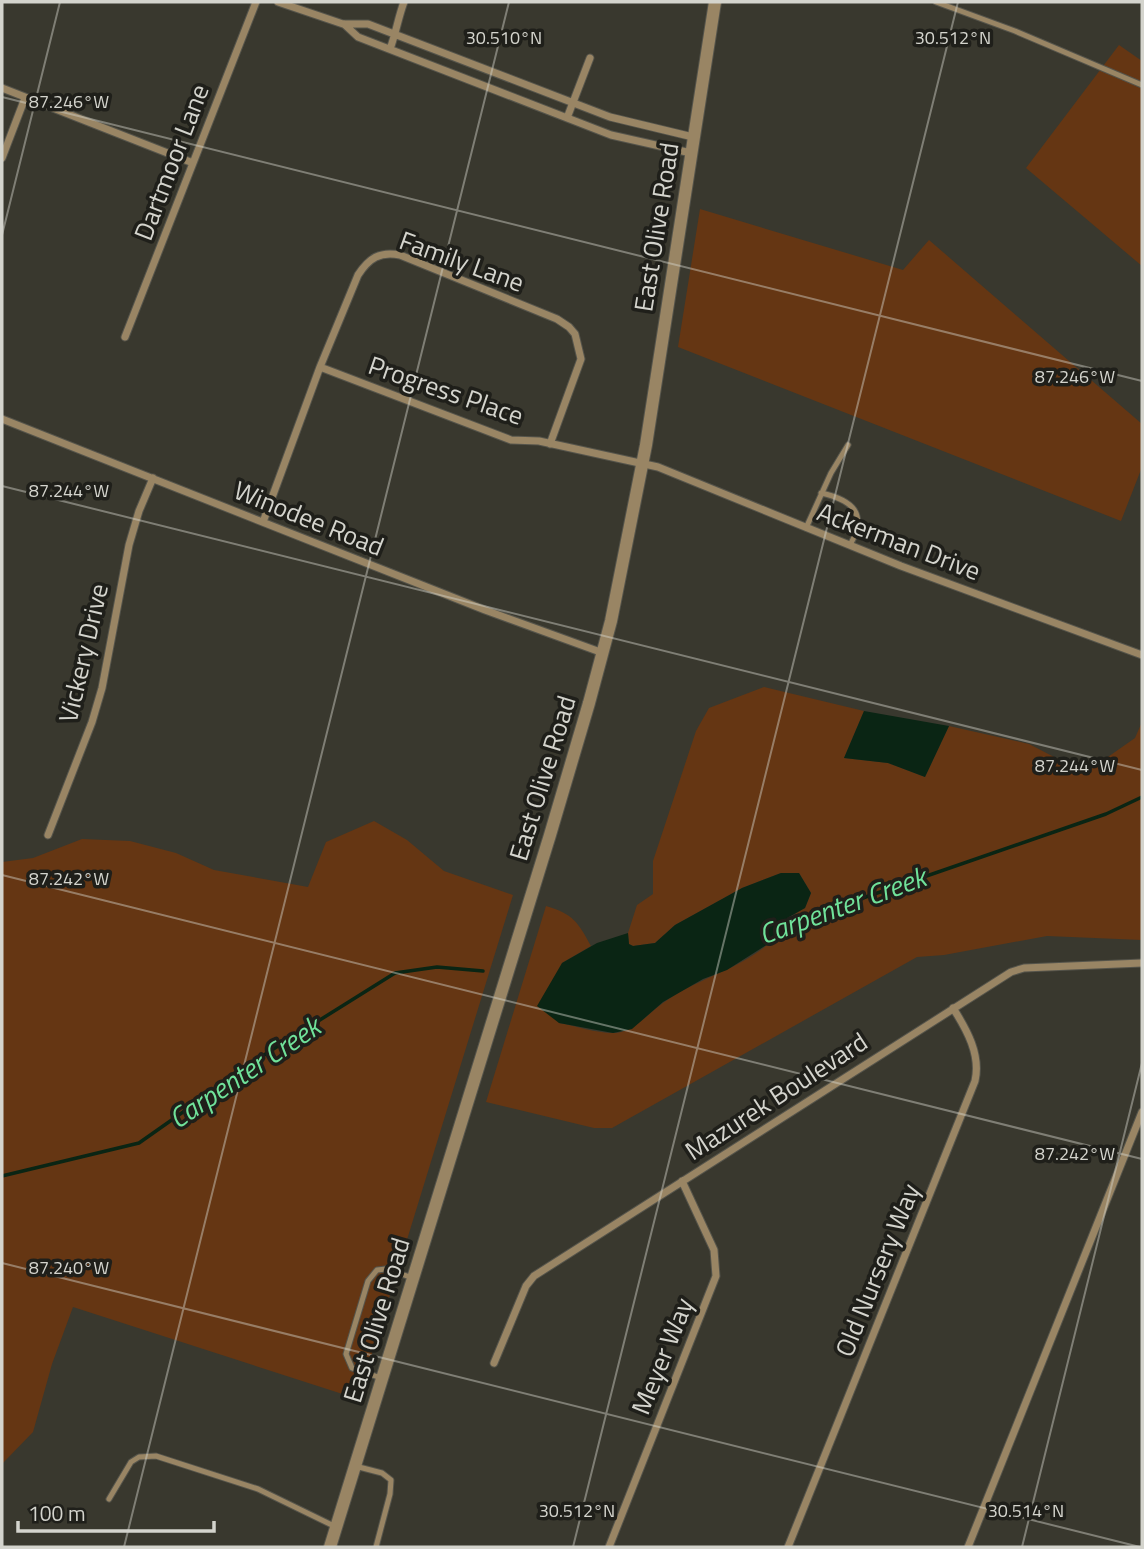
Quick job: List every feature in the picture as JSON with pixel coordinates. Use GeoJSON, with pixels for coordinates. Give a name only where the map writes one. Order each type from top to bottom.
{"type":"FeatureCollection","features":[{"type":"Feature","properties":{"kind":"street","name":"Dartmoor Lane"},"geometry":{"type":"LineString","coordinates":[[125,337],[256,2]]}},
{"type":"Feature","properties":{"kind":"street"},"geometry":{"type":"LineString","coordinates":[[278,2],[343,24],[368,23],[610,117],[694,137]]}},
{"type":"Feature","properties":{"kind":"street"},"geometry":{"type":"LineString","coordinates":[[390,49],[404,2]]}},
{"type":"Feature","properties":{"kind":"street","name":"East Olive Road"},"geometry":{"type":"LineString","coordinates":[[330,1547],[550,835],[603,653],[627,547],[642,463],[715,2]]}},
{"type":"Feature","properties":{"kind":"street"},"geometry":{"type":"LineString","coordinates":[[343,24],[358,37],[611,135],[691,153]]}},
{"type":"Feature","properties":{"kind":"street"},"geometry":{"type":"LineString","coordinates":[[567,118],[590,58]]}},
{"type":"Feature","properties":{"kind":"street"},"geometry":{"type":"LineString","coordinates":[[2,88],[193,163]]}},
{"type":"Feature","properties":{"kind":"street"},"geometry":{"type":"LineString","coordinates":[[2,158],[25,97]]}},
{"type":"Feature","properties":{"kind":"street","name":"Family Lane"},"geometry":{"type":"LineString","coordinates":[[263,522],[320,367],[358,275],[366,263],[387,253],[400,255],[557,319],[575,334],[581,359],[550,444]]}},
{"type":"Feature","properties":{"kind":"street","name":"Progress Place"},"geometry":{"type":"LineString","coordinates":[[320,367],[511,440],[550,444],[642,463]]}},
{"type":"Feature","properties":{"kind":"street","name":"Winodee Road"},"geometry":{"type":"LineString","coordinates":[[2,419],[485,610],[603,653]]}},
{"type":"Feature","properties":{"kind":"street","name":"Ackerman Drive"},"geometry":{"type":"LineString","coordinates":[[642,463],[1142,655]]}},
{"type":"Feature","properties":{"kind":"street","name":"Vickery Drive"},"geometry":{"type":"LineString","coordinates":[[48,835],[92,722],[102,688],[129,545],[153,478]]}},
{"type":"Feature","properties":{"kind":"street","name":"Mazurek Boulevard"},"geometry":{"type":"LineString","coordinates":[[494,1363],[526,1286],[534,1276],[1011,972],[1024,968],[1142,963]]}},
{"type":"Feature","properties":{"kind":"street","name":"Old Nursery Way"},"geometry":{"type":"LineString","coordinates":[[788,1547],[975,1081],[976,1058],[964,1026],[953,1008]]}},
{"type":"Feature","properties":{"kind":"street"},"geometry":{"type":"LineString","coordinates":[[968,1547],[1142,1112]]}},
{"type":"Feature","properties":{"kind":"street","name":"Meyer Way"},"geometry":{"type":"LineString","coordinates":[[609,1547],[716,1276],[714,1250],[682,1181]]}},
{"type":"Feature","properties":{"kind":"lane"},"geometry":{"type":"LineString","coordinates":[[936,2],[1015,31],[1142,85]]}},
{"type":"Feature","properties":{"kind":"lane"},"geometry":{"type":"LineString","coordinates":[[806,527],[821,493],[848,445]]}},
{"type":"Feature","properties":{"kind":"lane"},"geometry":{"type":"LineString","coordinates":[[821,493],[843,499],[859,517],[860,525],[850,545]]}},
{"type":"Feature","properties":{"kind":"lane"},"geometry":{"type":"LineString","coordinates":[[381,1378],[352,1368],[346,1354],[369,1281],[377,1270],[386,1269],[414,1278]]}},
{"type":"Feature","properties":{"kind":"lane"},"geometry":{"type":"LineString","coordinates":[[108,1499],[131,1462],[139,1457],[156,1456],[258,1489],[336,1527]]}},
{"type":"Feature","properties":{"kind":"lane"},"geometry":{"type":"LineString","coordinates":[[354,1466],[382,1474],[391,1480],[376,1547]]}},
{"type":"Feature","properties":{"kind":"shaded area"},"geometry":{"type":"Polygon","coordinates":[[[1119,45],[1142,61],[1142,266],[1026,168],[1119,45]]]}},
{"type":"Feature","properties":{"kind":"shaded area"},"geometry":{"type":"Polygon","coordinates":[[[700,209],[903,270],[929,240],[1142,424],[1142,467],[1121,521],[678,347],[700,209]]]}},
{"type":"Feature","properties":{"kind":"shaded area"},"geometry":{"type":"Polygon","coordinates":[[[764,687],[864,711],[844,758],[888,763],[925,777],[949,726],[1029,744],[1085,773],[1135,738],[1142,722],[1142,940],[1047,936],[944,955],[917,957],[612,1128],[594,1128],[486,1102],[546,906],[563,912],[574,920],[591,946],[562,963],[559,1023],[613,1033],[627,1030],[688,987],[755,954],[772,940],[787,921],[805,908],[811,893],[799,873],[781,873],[742,888],[675,925],[655,943],[633,946],[629,944],[628,933],[637,905],[653,894],[653,861],[696,731],[709,708],[764,687]]]}},
{"type":"Feature","properties":{"kind":"shaded area"},"geometry":{"type":"Polygon","coordinates":[[[864,711],[949,726],[925,777],[888,763],[844,758],[864,711]]]}},
{"type":"Feature","properties":{"kind":"shaded area"},"geometry":{"type":"Polygon","coordinates":[[[374,821],[407,840],[444,871],[513,895],[358,1399],[73,1307],[52,1364],[33,1432],[2,1464],[2,862],[33,858],[82,839],[130,841],[176,853],[214,870],[308,887],[326,842],[374,821]]]}},
{"type":"Feature","properties":{"kind":"shaded area"},"geometry":{"type":"Polygon","coordinates":[[[781,873],[799,873],[811,893],[805,908],[789,917],[768,944],[727,970],[703,979],[663,1002],[632,1029],[613,1033],[559,1023],[537,1006],[562,963],[597,943],[628,933],[629,944],[633,946],[655,943],[675,925],[742,888],[781,873]]]}},
{"type":"Feature","properties":{"kind":"waterway","name":"Carpenter Creek"},"geometry":{"type":"LineString","coordinates":[[779,927],[1106,814],[1142,797]]}},
{"type":"Feature","properties":{"kind":"waterway","name":"Carpenter Creek"},"geometry":{"type":"LineString","coordinates":[[2,1176],[139,1143],[267,1053],[395,973],[437,967],[483,971]]}}]}
